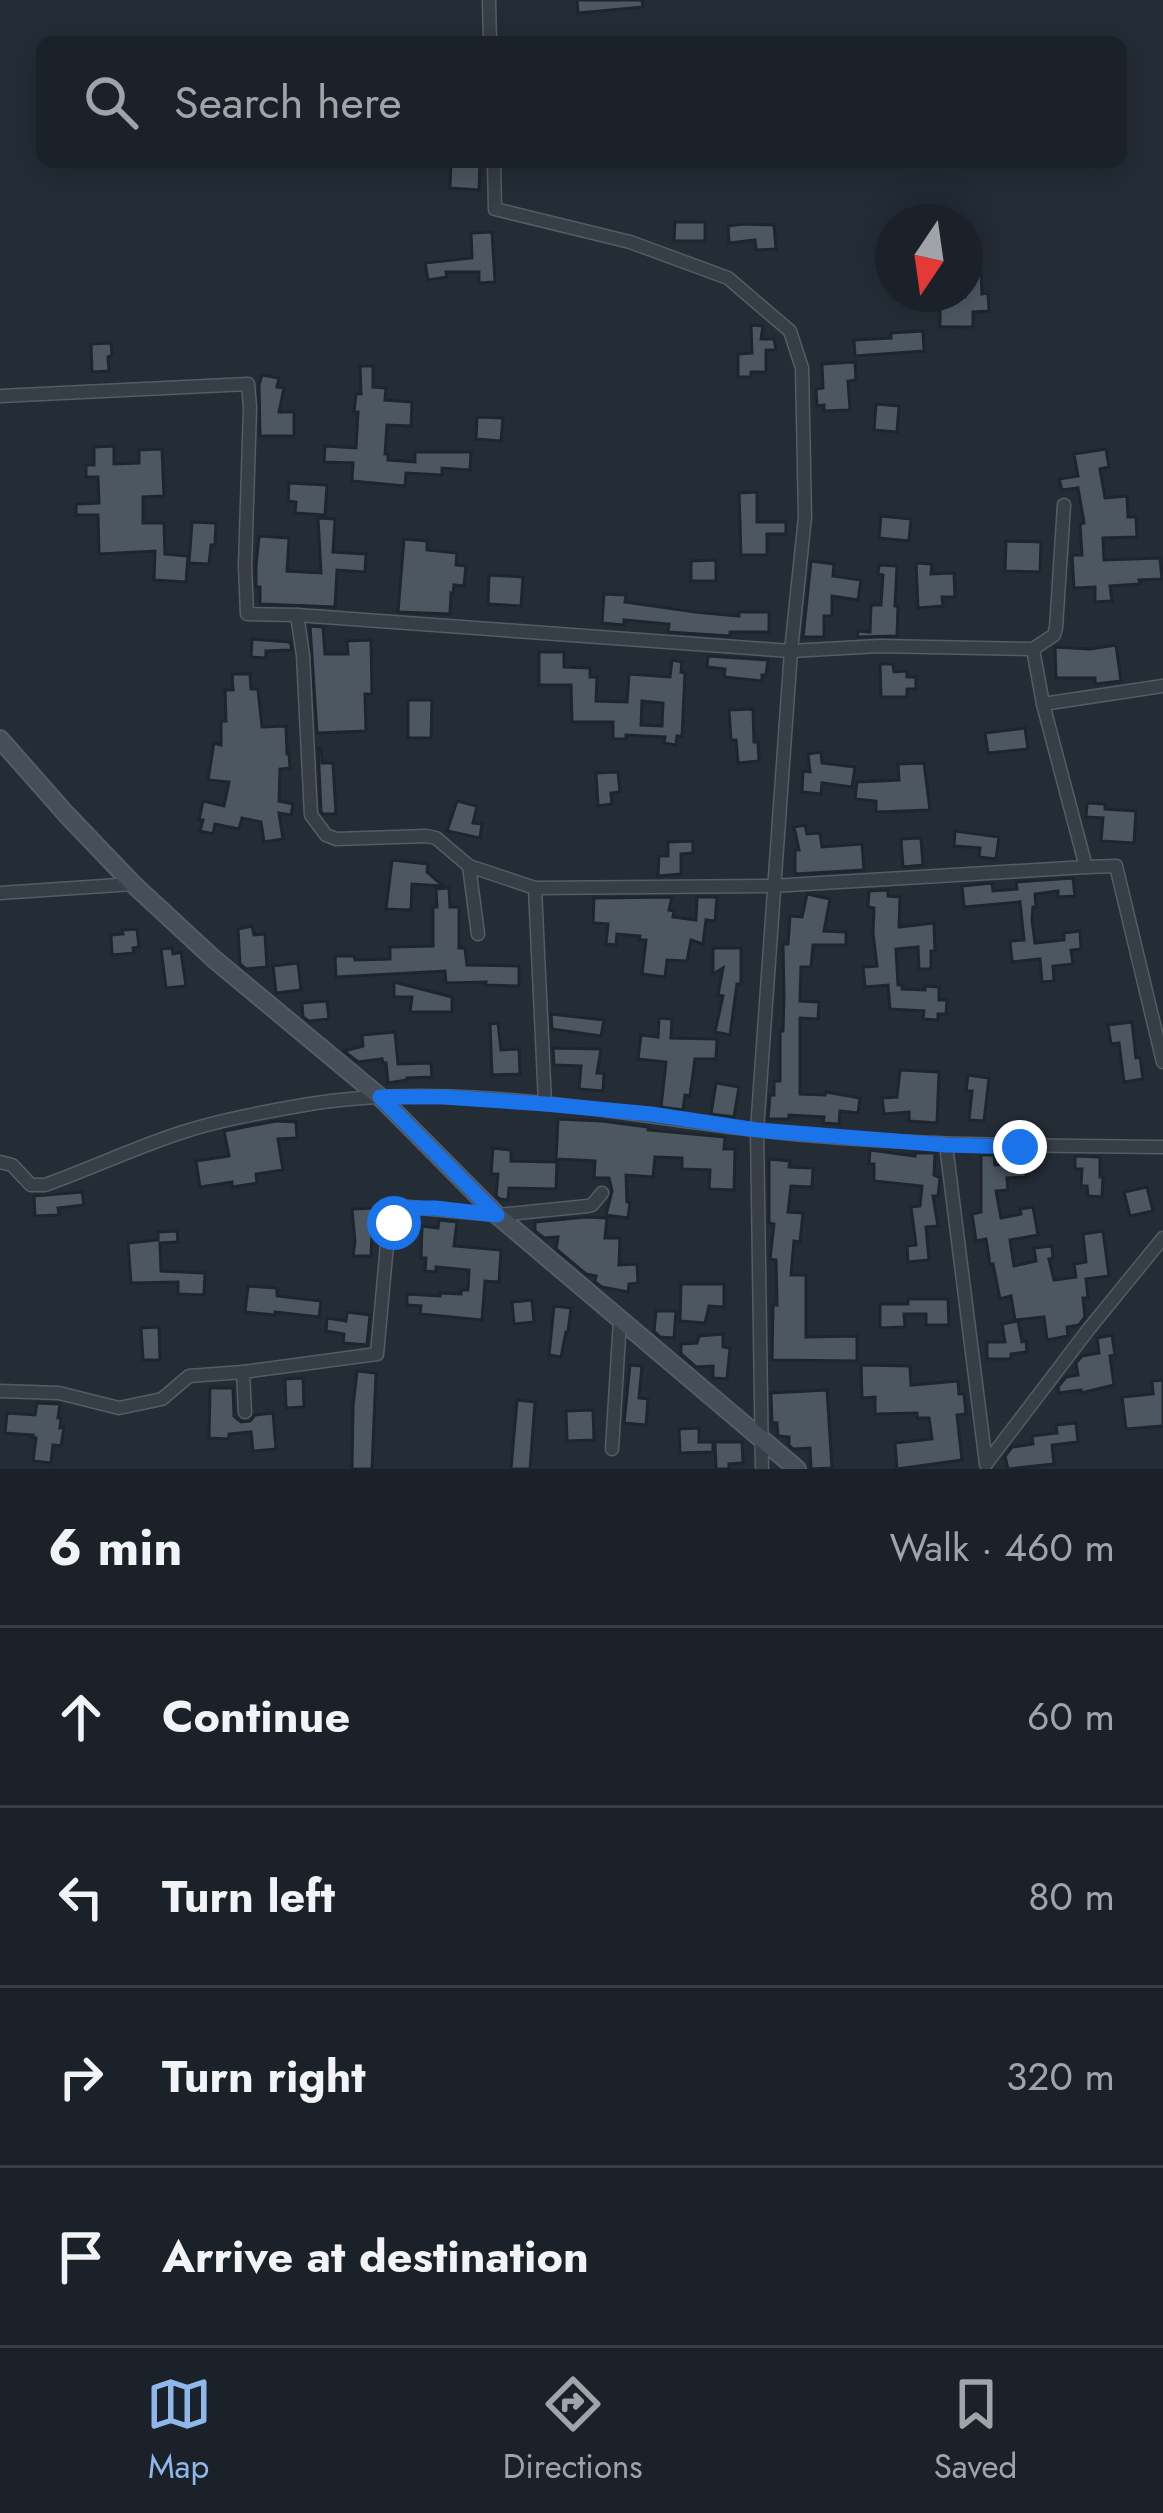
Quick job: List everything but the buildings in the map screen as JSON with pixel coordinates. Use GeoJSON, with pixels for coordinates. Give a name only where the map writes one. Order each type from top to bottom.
{"type":"FeatureCollection","features":[{"type":"Feature","properties":{"kind":"street"},"geometry":{"type":"LineString","coordinates":[[489,0],[490,36]]}},
{"type":"Feature","properties":{"kind":"street"},"geometry":{"type":"LineString","coordinates":[[494,168],[496,209],[630,242],[728,278],[790,331],[802,368],[806,517],[790,651],[757,1130],[762,1469]]}},
{"type":"Feature","properties":{"kind":"street"},"geometry":{"type":"LineString","coordinates":[[0,396],[248,384],[247,614],[790,651],[879,646],[1033,649],[1054,635],[1056,628],[1064,505]]}},
{"type":"Feature","properties":{"kind":"street"},"geometry":{"type":"LineString","coordinates":[[297,615],[310,815],[326,835],[436,838],[469,866],[535,888],[772,886],[1116,866],[1163,1062]]}},
{"type":"Feature","properties":{"kind":"street"},"geometry":{"type":"LineString","coordinates":[[1033,649],[1086,867]]}},
{"type":"Feature","properties":{"kind":"street"},"geometry":{"type":"LineString","coordinates":[[1043,704],[1163,686]]}},
{"type":"Feature","properties":{"kind":"street"},"geometry":{"type":"LineString","coordinates":[[0,739],[133,884],[214,959],[380,1097],[497,1215],[797,1469]]}},
{"type":"Feature","properties":{"kind":"street"},"geometry":{"type":"LineString","coordinates":[[469,866],[478,934]]}},
{"type":"Feature","properties":{"kind":"street"},"geometry":{"type":"LineString","coordinates":[[0,893],[133,884]]}},
{"type":"Feature","properties":{"kind":"street"},"geometry":{"type":"LineString","coordinates":[[535,888],[545,1104]]}},
{"type":"Feature","properties":{"kind":"street"},"geometry":{"type":"LineString","coordinates":[[0,1162],[12,1165],[31,1185],[45,1185],[184,1131],[306,1105],[380,1097],[545,1104],[757,1130],[946,1145],[1163,1147]]}},
{"type":"Feature","properties":{"kind":"street"},"geometry":{"type":"LineString","coordinates":[[946,1145],[984,1466]]}},
{"type":"Feature","properties":{"kind":"street"},"geometry":{"type":"LineString","coordinates":[[0,1391],[59,1393],[119,1408],[162,1399],[189,1376],[377,1354],[387,1244],[394,1223],[409,1208],[497,1215],[588,1206],[602,1193]]}},
{"type":"Feature","properties":{"kind":"street"},"geometry":{"type":"LineString","coordinates":[[984,1466],[1163,1238]]}},
{"type":"Feature","properties":{"kind":"street"},"geometry":{"type":"LineString","coordinates":[[612,1449],[620,1320]]}},
{"type":"Feature","properties":{"kind":"street"},"geometry":{"type":"LineString","coordinates":[[243,1372],[245,1412]]}},
{"type":"Feature","properties":{"kind":"route"},"geometry":{"type":"LineString","coordinates":[[394,1223],[409,1208],[497,1215],[380,1097],[545,1104],[757,1130],[1020,1147]]}}]}
